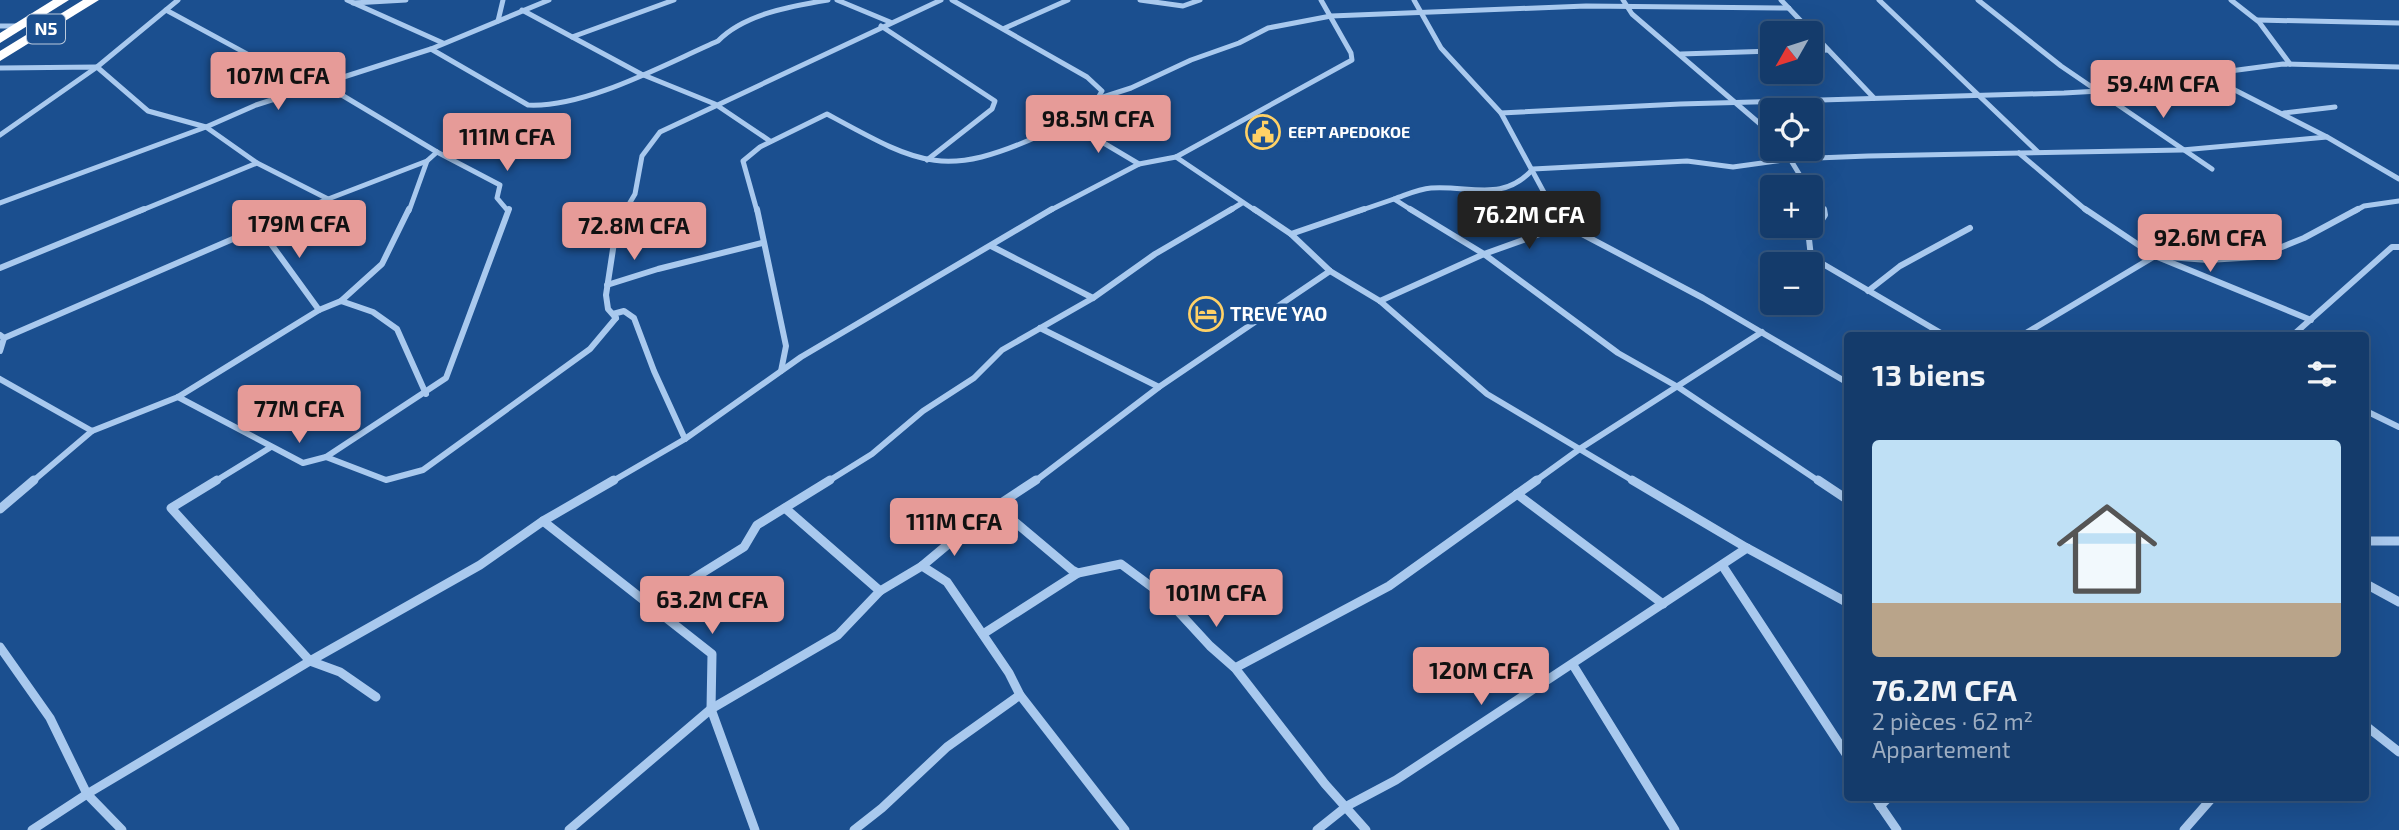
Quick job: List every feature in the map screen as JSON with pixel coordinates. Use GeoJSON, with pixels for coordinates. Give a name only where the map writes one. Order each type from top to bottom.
{"type":"FeatureCollection","features":[{"type":"Feature","properties":{"kind":"highway","name":"N5"},"geometry":{"type":"LineString","coordinates":[[0,39],[62,0]]}},
{"type":"Feature","properties":{"kind":"highway","name":"N5"},"geometry":{"type":"LineString","coordinates":[[0,57],[92,0]]}},
{"type":"Feature","properties":{"kind":"street"},"geometry":{"type":"LineString","coordinates":[[0,135],[97,67],[178,0]]}},
{"type":"Feature","properties":{"kind":"street"},"geometry":{"type":"LineString","coordinates":[[350,2],[406,0]]}},
{"type":"Feature","properties":{"kind":"street"},"geometry":{"type":"LineString","coordinates":[[498,21],[503,0]]}},
{"type":"Feature","properties":{"kind":"street"},"geometry":{"type":"LineString","coordinates":[[0,204],[205,127],[256,105],[325,85],[431,48],[549,0]]}},
{"type":"Feature","properties":{"kind":"street"},"geometry":{"type":"LineString","coordinates":[[572,37],[674,0]]}},
{"type":"Feature","properties":{"kind":"street"},"geometry":{"type":"LineString","coordinates":[[431,48],[533,106],[570,100],[641,74],[718,41],[726,32],[756,19],[802,3],[828,0]]}},
{"type":"Feature","properties":{"kind":"street"},"geometry":{"type":"LineString","coordinates":[[837,0],[891,23]]}},
{"type":"Feature","properties":{"kind":"street"},"geometry":{"type":"LineString","coordinates":[[616,318],[608,309],[607,285],[617,223],[635,194],[642,156],[660,132],[715,103],[822,58],[881,26],[942,0]]}},
{"type":"Feature","properties":{"kind":"street"},"geometry":{"type":"LineString","coordinates":[[952,0],[1005,28],[1097,84],[1102,91],[1100,98]]}},
{"type":"Feature","properties":{"kind":"street"},"geometry":{"type":"LineString","coordinates":[[1005,28],[1068,0]]}},
{"type":"Feature","properties":{"kind":"street"},"geometry":{"type":"LineString","coordinates":[[1140,0],[1183,6],[1200,0]]}},
{"type":"Feature","properties":{"kind":"street"},"geometry":{"type":"LineString","coordinates":[[32,830],[87,793],[310,661],[480,565],[543,521],[685,439],[801,357],[1056,207],[1139,164],[1176,157],[1352,60],[1321,0]]}},
{"type":"Feature","properties":{"kind":"street"},"geometry":{"type":"LineString","coordinates":[[1414,0],[1441,48],[1501,113],[1557,218],[1565,225],[1639,262],[1844,381]]}},
{"type":"Feature","properties":{"kind":"street"},"geometry":{"type":"LineString","coordinates":[[1781,0],[1874,98]]}},
{"type":"Feature","properties":{"kind":"street"},"geometry":{"type":"LineString","coordinates":[[1879,0],[2038,152]]}},
{"type":"Feature","properties":{"kind":"street"},"geometry":{"type":"LineString","coordinates":[[1978,0],[2053,60],[2212,169]]}},
{"type":"Feature","properties":{"kind":"street"},"geometry":{"type":"LineString","coordinates":[[2231,0],[2257,20],[2280,47],[2290,64]]}},
{"type":"Feature","properties":{"kind":"street"},"geometry":{"type":"LineString","coordinates":[[350,2],[443,43]]}},
{"type":"Feature","properties":{"kind":"street"},"geometry":{"type":"LineString","coordinates":[[1624,3],[1760,123]]}},
{"type":"Feature","properties":{"kind":"street"},"geometry":{"type":"LineString","coordinates":[[780,372],[786,346],[756,205],[743,162],[754,150],[827,114],[906,155],[956,163],[977,160],[1014,148],[1070,123],[1100,98],[1240,43],[1268,27],[1331,16],[1624,3],[1655,9],[1789,8]]}},
{"type":"Feature","properties":{"kind":"street"},"geometry":{"type":"LineString","coordinates":[[166,10],[297,81],[325,85],[437,152],[451,155],[483,178],[500,185],[497,198],[509,209],[446,378],[426,394],[326,457],[303,463],[178,397]]}},
{"type":"Feature","properties":{"kind":"street"},"geometry":{"type":"LineString","coordinates":[[522,10],[641,74],[715,103],[770,141]]}},
{"type":"Feature","properties":{"kind":"street"},"geometry":{"type":"LineString","coordinates":[[2257,20],[2399,23]]}},
{"type":"Feature","properties":{"kind":"street"},"geometry":{"type":"LineString","coordinates":[[0,26],[21,26]]}},
{"type":"Feature","properties":{"kind":"street"},"geometry":{"type":"LineString","coordinates":[[881,26],[995,101],[992,109],[927,160]]}},
{"type":"Feature","properties":{"kind":"street"},"geometry":{"type":"LineString","coordinates":[[1824,50],[1828,50]]}},
{"type":"Feature","properties":{"kind":"street"},"geometry":{"type":"LineString","coordinates":[[1681,54],[1760,51]]}},
{"type":"Feature","properties":{"kind":"street"},"geometry":{"type":"LineString","coordinates":[[2399,67],[2290,64],[2216,73],[2214,77],[2399,179]]}},
{"type":"Feature","properties":{"kind":"street"},"geometry":{"type":"LineString","coordinates":[[0,68],[97,67],[148,111],[205,127],[257,163],[328,199]]}},
{"type":"Feature","properties":{"kind":"street"},"geometry":{"type":"LineString","coordinates":[[1501,113],[1979,94],[2101,92],[2223,84]]}},
{"type":"Feature","properties":{"kind":"street"},"geometry":{"type":"LineString","coordinates":[[2283,113],[2335,107]]}},
{"type":"Feature","properties":{"kind":"street"},"geometry":{"type":"LineString","coordinates":[[1070,123],[1139,164]]}},
{"type":"Feature","properties":{"kind":"street"},"geometry":{"type":"LineString","coordinates":[[1823,158],[2182,150],[2327,137]]}},
{"type":"Feature","properties":{"kind":"street"},"geometry":{"type":"LineString","coordinates":[[0,351],[2,336],[258,226],[427,161],[437,152]]}},
{"type":"Feature","properties":{"kind":"street"},"geometry":{"type":"LineString","coordinates":[[2019,153],[2096,219],[2155,256],[2311,320]]}},
{"type":"Feature","properties":{"kind":"street"},"geometry":{"type":"LineString","coordinates":[[1176,157],[1291,234],[1330,271],[1380,301],[1487,394],[1747,548],[1844,601]]}},
{"type":"Feature","properties":{"kind":"street"},"geometry":{"type":"LineString","coordinates":[[0,509],[92,431],[178,397],[319,310],[341,301],[382,264],[410,208],[427,161]]}},
{"type":"Feature","properties":{"kind":"street"},"geometry":{"type":"LineString","coordinates":[[1533,169],[1687,161],[1734,167],[1777,161]]}},
{"type":"Feature","properties":{"kind":"street"},"geometry":{"type":"LineString","coordinates":[[0,268],[257,163]]}},
{"type":"Feature","properties":{"kind":"street"},"geometry":{"type":"LineString","coordinates":[[1291,234],[1430,188],[1493,191],[1507,188],[1525,180],[1533,169]]}},
{"type":"Feature","properties":{"kind":"street"},"geometry":{"type":"LineString","coordinates":[[1394,199],[1484,254],[1618,353],[1678,387],[1844,497]]}},
{"type":"Feature","properties":{"kind":"street"},"geometry":{"type":"LineString","coordinates":[[2028,332],[2155,256],[2208,260],[2257,257],[2304,237],[2364,206],[2399,201]]}},
{"type":"Feature","properties":{"kind":"street"},"geometry":{"type":"LineString","coordinates":[[649,606],[744,547],[758,525],[872,454],[923,411],[974,378],[1002,350],[1093,298],[1155,254],[1242,203]]}},
{"type":"Feature","properties":{"kind":"street"},"geometry":{"type":"LineString","coordinates":[[1380,301],[1484,254],[1565,225]]}},
{"type":"Feature","properties":{"kind":"street"},"geometry":{"type":"LineString","coordinates":[[258,226],[319,310]]}},
{"type":"Feature","properties":{"kind":"street"},"geometry":{"type":"LineString","coordinates":[[1868,291],[1900,266],[1970,228]]}},
{"type":"Feature","properties":{"kind":"street"},"geometry":{"type":"LineString","coordinates":[[1807,238],[1811,257],[1939,332]]}},
{"type":"Feature","properties":{"kind":"street"},"geometry":{"type":"LineString","coordinates":[[607,285],[658,269],[762,243]]}},
{"type":"Feature","properties":{"kind":"street"},"geometry":{"type":"LineString","coordinates":[[991,246],[1093,298]]}},
{"type":"Feature","properties":{"kind":"street"},"geometry":{"type":"LineString","coordinates":[[2297,332],[2392,247],[2399,247]]}},
{"type":"Feature","properties":{"kind":"street"},"geometry":{"type":"LineString","coordinates":[[569,830],[711,709],[838,635],[880,591],[922,566],[983,515],[1006,502],[1160,387],[1330,271]]}},
{"type":"Feature","properties":{"kind":"street"},"geometry":{"type":"LineString","coordinates":[[341,301],[373,312],[397,329],[426,394]]}},
{"type":"Feature","properties":{"kind":"street"},"geometry":{"type":"LineString","coordinates":[[616,318],[613,313],[618,311],[634,318],[654,371],[685,439]]}},
{"type":"Feature","properties":{"kind":"street"},"geometry":{"type":"LineString","coordinates":[[326,457],[386,480],[424,470],[590,349],[616,318]]}},
{"type":"Feature","properties":{"kind":"street"},"geometry":{"type":"LineString","coordinates":[[1040,328],[1160,387]]}},
{"type":"Feature","properties":{"kind":"street"},"geometry":{"type":"LineString","coordinates":[[1235,668],[1389,586],[1581,448],[1762,332]]}},
{"type":"Feature","properties":{"kind":"street"},"geometry":{"type":"LineString","coordinates":[[0,379],[92,431]]}},
{"type":"Feature","properties":{"kind":"street"},"geometry":{"type":"LineString","coordinates":[[2369,412],[2399,427]]}},
{"type":"Feature","properties":{"kind":"street"},"geometry":{"type":"LineString","coordinates":[[271,447],[171,508],[310,661],[340,672],[376,697]]}},
{"type":"Feature","properties":{"kind":"street"},"geometry":{"type":"LineString","coordinates":[[1517,494],[1663,604]]}},
{"type":"Feature","properties":{"kind":"street"},"geometry":{"type":"LineString","coordinates":[[1006,502],[1009,517],[1079,573]]}},
{"type":"Feature","properties":{"kind":"street"},"geometry":{"type":"LineString","coordinates":[[785,508],[880,591]]}},
{"type":"Feature","properties":{"kind":"street"},"geometry":{"type":"LineString","coordinates":[[543,521],[712,654],[711,709],[755,830]]}},
{"type":"Feature","properties":{"kind":"street"},"geometry":{"type":"LineString","coordinates":[[2369,541],[2399,541]]}},
{"type":"Feature","properties":{"kind":"street"},"geometry":{"type":"LineString","coordinates":[[1317,830],[1347,806],[1396,780],[1747,548]]}},
{"type":"Feature","properties":{"kind":"street"},"geometry":{"type":"LineString","coordinates":[[983,634],[1079,573],[1112,565],[1128,568],[1164,596],[1210,646],[1235,668],[1325,784],[1366,830]]}},
{"type":"Feature","properties":{"kind":"street"},"geometry":{"type":"LineString","coordinates":[[1722,565],[1844,751]]}},
{"type":"Feature","properties":{"kind":"street"},"geometry":{"type":"LineString","coordinates":[[922,566],[947,582],[1009,673],[1020,695],[1125,830]]}},
{"type":"Feature","properties":{"kind":"street"},"geometry":{"type":"LineString","coordinates":[[2369,584],[2399,602]]}},
{"type":"Feature","properties":{"kind":"street"},"geometry":{"type":"LineString","coordinates":[[1,651],[50,718],[87,793],[122,830]]}},
{"type":"Feature","properties":{"kind":"street"},"geometry":{"type":"LineString","coordinates":[[1573,665],[1675,830]]}},
{"type":"Feature","properties":{"kind":"street"},"geometry":{"type":"LineString","coordinates":[[854,830],[882,808],[947,747],[1020,695]]}},
{"type":"Feature","properties":{"kind":"street"},"geometry":{"type":"LineString","coordinates":[[2369,728],[2399,752]]}},
{"type":"Feature","properties":{"kind":"street"},"geometry":{"type":"LineString","coordinates":[[1881,801],[1897,830]]}},
{"type":"Feature","properties":{"kind":"street"},"geometry":{"type":"LineString","coordinates":[[2184,830],[2209,801]]}},
{"type":"Feature","properties":{"kind":"place","name":"EEPT APEDOKOE"},"geometry":{"type":"Point","coordinates":[1263,132]}},
{"type":"Feature","properties":{"kind":"place","name":"TREVE YAO"},"geometry":{"type":"Point","coordinates":[1206,314]}}]}
